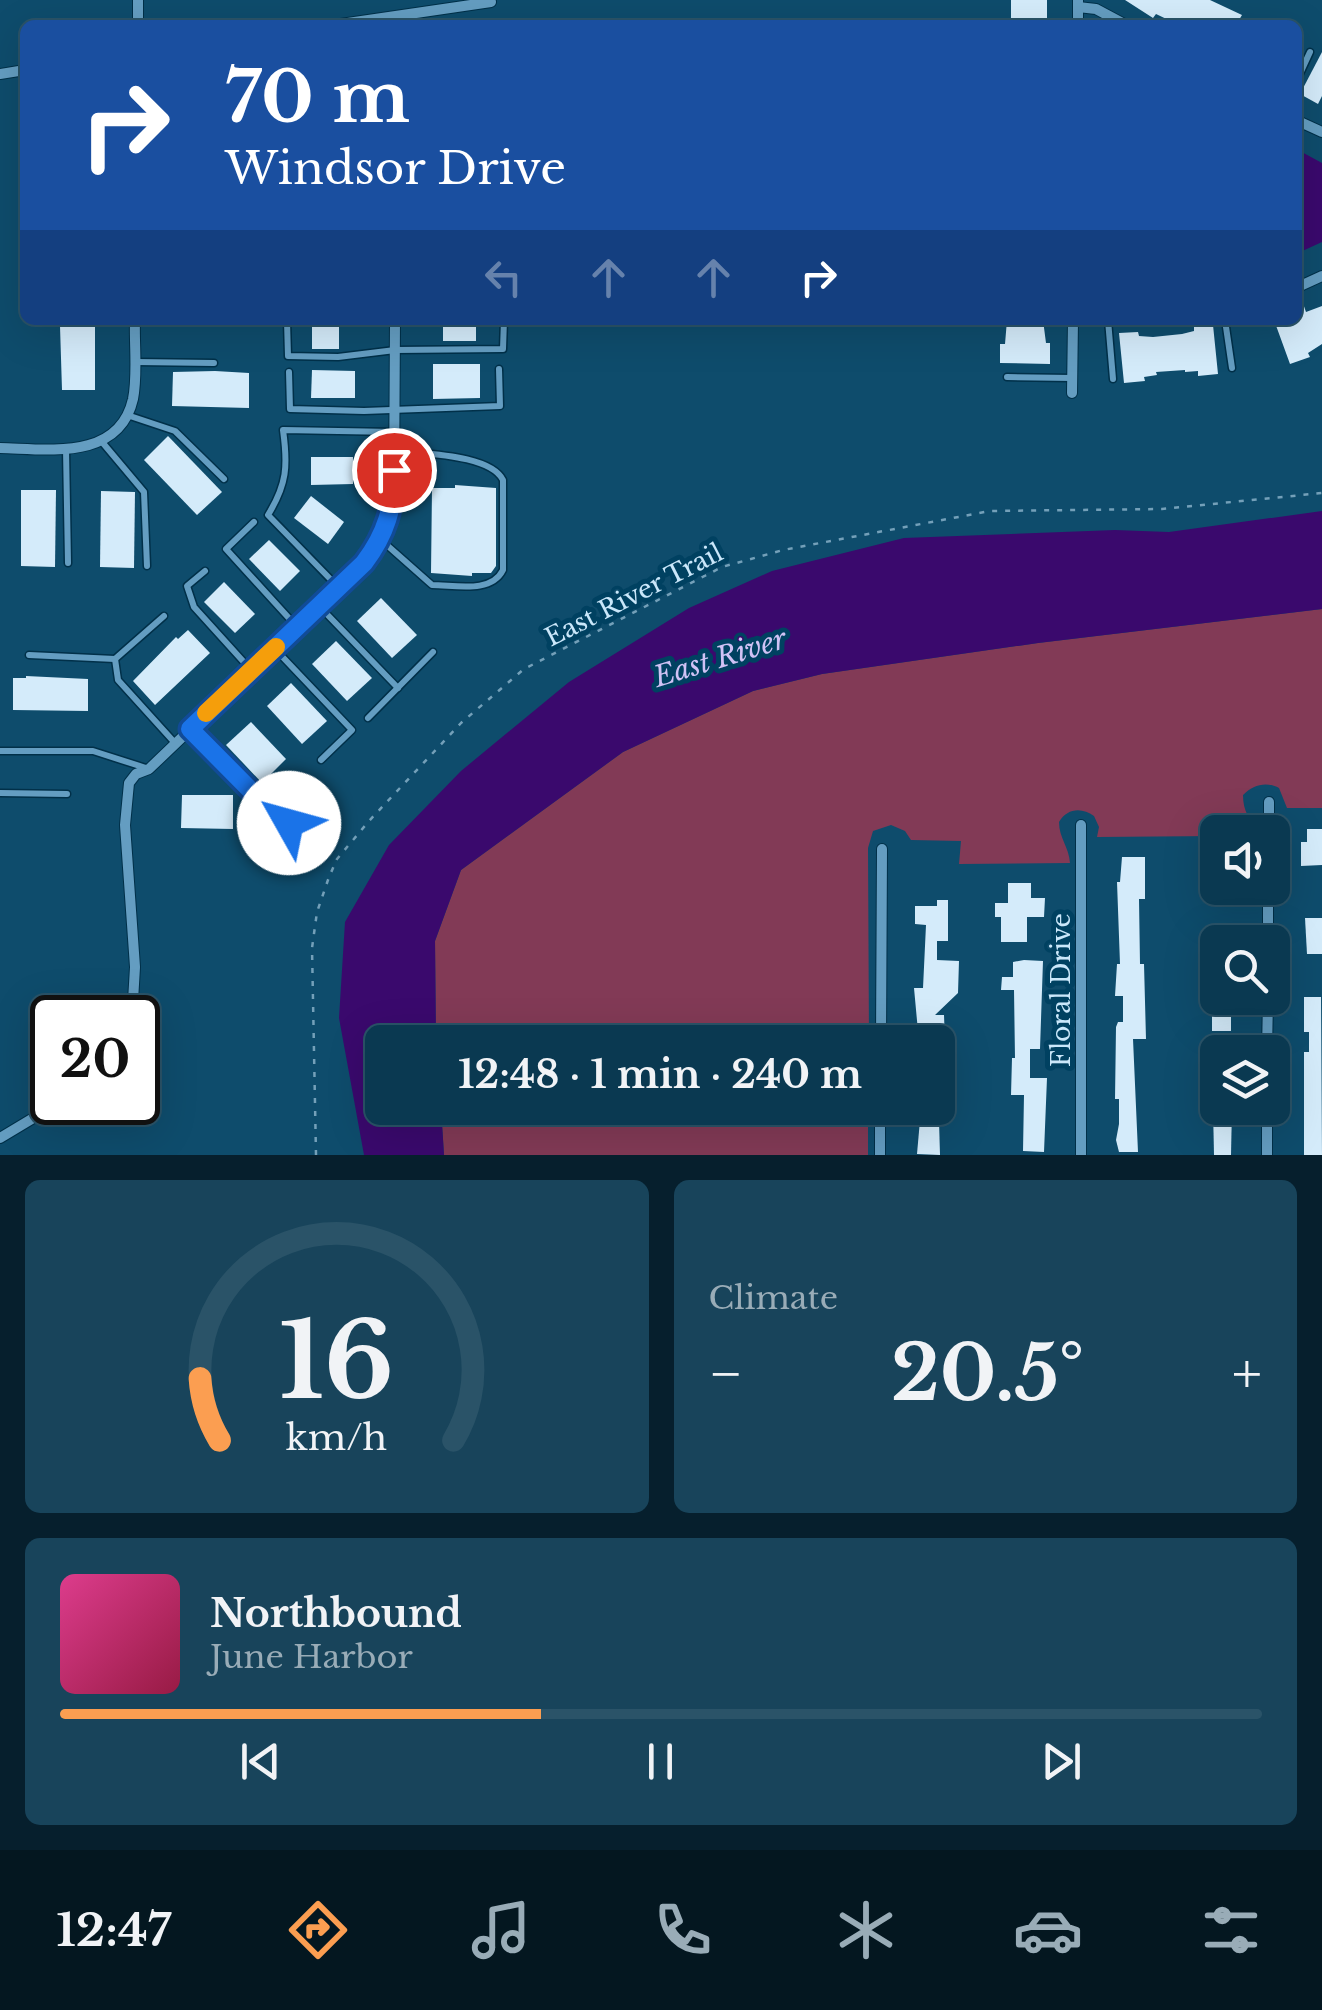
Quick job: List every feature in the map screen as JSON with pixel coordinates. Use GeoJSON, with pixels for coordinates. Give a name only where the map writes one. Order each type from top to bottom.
{"type":"FeatureCollection","features":[{"type":"Feature","properties":{"kind":"street"},"geometry":{"type":"LineString","coordinates":[[398,20],[491,2]]}},
{"type":"Feature","properties":{"kind":"street"},"geometry":{"type":"LineString","coordinates":[[1078,4],[1117,20]]}},
{"type":"Feature","properties":{"kind":"street"},"geometry":{"type":"LineString","coordinates":[[0,448],[90,446],[112,434],[128,415],[133,400],[135,325]]}},
{"type":"Feature","properties":{"kind":"street"},"geometry":{"type":"LineString","coordinates":[[133,995],[135,967],[125,825],[128,784],[136,774],[149,769],[364,563],[380,539],[391,510],[395,325]]}},
{"type":"Feature","properties":{"kind":"street"},"geometry":{"type":"LineString","coordinates":[[1072,325],[1072,392]]}},
{"type":"Feature","properties":{"kind":"street"},"geometry":{"type":"LineString","coordinates":[[1269,802],[1269,815]]}},
{"type":"Feature","properties":{"kind":"street","name":"Floral Drive"},"geometry":{"type":"LineString","coordinates":[[1080,1155],[1081,825]]}},
{"type":"Feature","properties":{"kind":"street"},"geometry":{"type":"LineString","coordinates":[[880,1025],[882,849]]}},
{"type":"Feature","properties":{"kind":"street"},"geometry":{"type":"LineString","coordinates":[[0,1138],[30,1120]]}},
{"type":"Feature","properties":{"kind":"street"},"geometry":{"type":"LineString","coordinates":[[880,1125],[880,1155]]}},
{"type":"Feature","properties":{"kind":"street"},"geometry":{"type":"LineString","coordinates":[[1267,1125],[1267,1155]]}},
{"type":"Feature","properties":{"kind":"lane"},"geometry":{"type":"LineString","coordinates":[[1302,69],[1310,52]]}},
{"type":"Feature","properties":{"kind":"lane"},"geometry":{"type":"LineString","coordinates":[[287,325],[288,356],[338,357],[395,350],[503,348],[504,325]]}},
{"type":"Feature","properties":{"kind":"lane"},"geometry":{"type":"LineString","coordinates":[[1108,325],[1113,379]]}},
{"type":"Feature","properties":{"kind":"lane"},"geometry":{"type":"LineString","coordinates":[[1226,325],[1232,368]]}},
{"type":"Feature","properties":{"kind":"lane"},"geometry":{"type":"LineString","coordinates":[[134,362],[214,363]]}},
{"type":"Feature","properties":{"kind":"lane"},"geometry":{"type":"LineString","coordinates":[[289,372],[290,409],[394,409],[500,406],[499,370]]}},
{"type":"Feature","properties":{"kind":"lane"},"geometry":{"type":"LineString","coordinates":[[1007,377],[1072,378]]}},
{"type":"Feature","properties":{"kind":"lane"},"geometry":{"type":"LineString","coordinates":[[128,415],[175,431],[224,480]]}},
{"type":"Feature","properties":{"kind":"lane"},"geometry":{"type":"LineString","coordinates":[[338,587],[268,515],[281,492],[287,461],[282,430],[394,432]]}},
{"type":"Feature","properties":{"kind":"lane"},"geometry":{"type":"LineString","coordinates":[[102,442],[144,492],[146,566]]}},
{"type":"Feature","properties":{"kind":"lane"},"geometry":{"type":"LineString","coordinates":[[66,449],[68,564]]}},
{"type":"Feature","properties":{"kind":"lane"},"geometry":{"type":"LineString","coordinates":[[380,539],[432,585],[484,586],[496,581],[503,570],[502,480],[498,472],[476,461],[394,450]]}},
{"type":"Feature","properties":{"kind":"lane"},"geometry":{"type":"LineString","coordinates":[[254,522],[226,549],[296,627]]}},
{"type":"Feature","properties":{"kind":"lane"},"geometry":{"type":"LineString","coordinates":[[205,571],[187,586],[194,606],[251,670]]}},
{"type":"Feature","properties":{"kind":"lane"},"geometry":{"type":"LineString","coordinates":[[319,606],[398,688]]}},
{"type":"Feature","properties":{"kind":"lane"},"geometry":{"type":"LineString","coordinates":[[29,654],[115,659],[164,616]]}},
{"type":"Feature","properties":{"kind":"lane"},"geometry":{"type":"LineString","coordinates":[[274,648],[352,730],[321,760]]}},
{"type":"Feature","properties":{"kind":"lane"},"geometry":{"type":"LineString","coordinates":[[368,718],[433,652]]}},
{"type":"Feature","properties":{"kind":"lane"},"geometry":{"type":"LineString","coordinates":[[115,659],[118,680],[174,743]]}},
{"type":"Feature","properties":{"kind":"lane"},"geometry":{"type":"LineString","coordinates":[[190,729],[263,806],[284,824],[294,822],[316,799],[316,794],[303,777],[294,777],[263,806]]}},
{"type":"Feature","properties":{"kind":"lane"},"geometry":{"type":"LineString","coordinates":[[0,752],[94,751],[149,769]]}},
{"type":"Feature","properties":{"kind":"lane"},"geometry":{"type":"LineString","coordinates":[[0,792],[67,794]]}},
{"type":"Feature","properties":{"kind":"path","name":"East River Trail"},"geometry":{"type":"LineString","coordinates":[[316,1155],[312,948],[317,912],[328,877],[368,820],[461,723],[524,670],[722,567],[783,550],[990,510],[1162,509],[1322,493]]}},
{"type":"Feature","properties":{"kind":"shaded area"},"geometry":{"type":"Polygon","coordinates":[[[1322,609],[1322,808],[1287,808],[1279,788],[1260,785],[1243,795],[1248,815],[1200,815],[1200,836],[1097,837],[1099,827],[1094,816],[1075,810],[1059,822],[1070,863],[959,864],[961,841],[911,840],[905,831],[891,825],[873,831],[868,848],[869,1025],[436,1025],[435,941],[461,870],[623,752],[753,691],[822,674],[1322,609]]]}},
{"type":"Feature","properties":{"kind":"shaded area"},"geometry":{"type":"Polygon","coordinates":[[[442,1125],[868,1125],[868,1155],[444,1155],[442,1125]]]}},
{"type":"Feature","properties":{"kind":"water"},"geometry":{"type":"Polygon","coordinates":[[[1302,152],[1322,163],[1322,242],[1302,251],[1302,152]]]}},
{"type":"Feature","properties":{"kind":"water","name":"East River"},"geometry":{"type":"Polygon","coordinates":[[[1322,511],[1322,609],[822,674],[753,691],[623,752],[461,870],[435,941],[436,1025],[365,1025],[365,1125],[442,1125],[444,1155],[364,1155],[339,1018],[345,922],[389,845],[461,771],[569,682],[689,608],[772,571],[904,538],[1115,530],[1169,532],[1322,511]]]}},
{"type":"Feature","properties":{"kind":"building"},"geometry":{"type":"Polygon","coordinates":[[[1011,0],[1047,0],[1047,20],[1011,20],[1011,0]]]}},
{"type":"Feature","properties":{"kind":"building"},"geometry":{"type":"Polygon","coordinates":[[[1125,0],[1210,0],[1242,15],[1239,20],[1169,20],[1156,14],[1153,18],[1125,0]]]}},
{"type":"Feature","properties":{"kind":"building"},"geometry":{"type":"Polygon","coordinates":[[[1322,52],[1322,96],[1318,104],[1302,95],[1322,52]]]}},
{"type":"Feature","properties":{"kind":"building"},"geometry":{"type":"Polygon","coordinates":[[[1302,301],[1306,312],[1322,306],[1322,344],[1308,353],[1310,357],[1290,364],[1276,325],[1302,325],[1302,301]]]}},
{"type":"Feature","properties":{"kind":"building"},"geometry":{"type":"Polygon","coordinates":[[[95,325],[95,390],[62,390],[63,326],[95,325]]]}},
{"type":"Feature","properties":{"kind":"building"},"geometry":{"type":"Polygon","coordinates":[[[312,325],[339,325],[339,349],[312,349],[312,325]]]}},
{"type":"Feature","properties":{"kind":"building"},"geometry":{"type":"Polygon","coordinates":[[[443,325],[476,325],[476,341],[443,341],[443,325]]]}},
{"type":"Feature","properties":{"kind":"building"},"geometry":{"type":"Polygon","coordinates":[[[1007,325],[1044,325],[1046,343],[1050,343],[1050,364],[1000,363],[1000,344],[1005,344],[1007,325]]]}},
{"type":"Feature","properties":{"kind":"building"},"geometry":{"type":"Polygon","coordinates":[[[1213,325],[1218,374],[1156,372],[1157,375],[1144,377],[1145,381],[1124,383],[1119,333],[1138,332],[1139,336],[1153,337],[1213,325]]]}},
{"type":"Feature","properties":{"kind":"building"},"geometry":{"type":"Polygon","coordinates":[[[433,364],[480,364],[480,398],[433,399],[433,364]]]}},
{"type":"Feature","properties":{"kind":"building"},"geometry":{"type":"Polygon","coordinates":[[[312,370],[355,371],[355,398],[311,398],[312,370]]]}},
{"type":"Feature","properties":{"kind":"building"},"geometry":{"type":"Polygon","coordinates":[[[173,372],[249,373],[249,408],[172,406],[173,372]]]}},
{"type":"Feature","properties":{"kind":"building"},"geometry":{"type":"Polygon","coordinates":[[[168,436],[222,492],[197,515],[144,460],[168,436]]]}},
{"type":"Feature","properties":{"kind":"building"},"geometry":{"type":"Polygon","coordinates":[[[311,457],[353,457],[353,484],[311,485],[311,457]]]}},
{"type":"Feature","properties":{"kind":"building"},"geometry":{"type":"Polygon","coordinates":[[[432,488],[496,488],[496,566],[491,573],[431,573],[432,488]]]}},
{"type":"Feature","properties":{"kind":"building"},"geometry":{"type":"Polygon","coordinates":[[[21,490],[56,490],[55,567],[21,566],[21,490]]]}},
{"type":"Feature","properties":{"kind":"building"},"geometry":{"type":"Polygon","coordinates":[[[101,491],[135,492],[134,568],[100,567],[101,491]]]}},
{"type":"Feature","properties":{"kind":"building"},"geometry":{"type":"Polygon","coordinates":[[[311,496],[344,522],[328,544],[294,518],[311,496]]]}},
{"type":"Feature","properties":{"kind":"building"},"geometry":{"type":"Polygon","coordinates":[[[269,540],[300,571],[280,591],[249,559],[269,540]]]}},
{"type":"Feature","properties":{"kind":"building"},"geometry":{"type":"Polygon","coordinates":[[[224,582],[255,614],[235,633],[204,602],[224,582]]]}},
{"type":"Feature","properties":{"kind":"building"},"geometry":{"type":"Polygon","coordinates":[[[381,598],[417,635],[392,658],[357,621],[381,598]]]}},
{"type":"Feature","properties":{"kind":"building"},"geometry":{"type":"Polygon","coordinates":[[[188,630],[210,653],[155,705],[133,681],[176,637],[188,630]]]}},
{"type":"Feature","properties":{"kind":"building"},"geometry":{"type":"Polygon","coordinates":[[[336,641],[372,678],[347,701],[312,664],[336,641]]]}},
{"type":"Feature","properties":{"kind":"building"},"geometry":{"type":"Polygon","coordinates":[[[13,678],[88,679],[88,711],[13,710],[13,678]]]}},
{"type":"Feature","properties":{"kind":"building"},"geometry":{"type":"Polygon","coordinates":[[[291,683],[327,721],[302,744],[267,706],[291,683]]]}},
{"type":"Feature","properties":{"kind":"building"},"geometry":{"type":"Polygon","coordinates":[[[251,722],[286,759],[262,783],[226,745],[251,722]]]}},
{"type":"Feature","properties":{"kind":"building"},"geometry":{"type":"Polygon","coordinates":[[[182,795],[233,795],[233,829],[181,828],[182,795]]]}},
{"type":"Feature","properties":{"kind":"building"},"geometry":{"type":"Polygon","coordinates":[[[1307,829],[1322,829],[1322,865],[1301,866],[1301,842],[1307,842],[1307,829]]]}},
{"type":"Feature","properties":{"kind":"building"},"geometry":{"type":"Polygon","coordinates":[[[1122,857],[1145,857],[1145,899],[1139,899],[1146,1039],[1133,1039],[1138,1152],[1119,1152],[1116,1140],[1116,1027],[1123,1022],[1123,996],[1115,996],[1120,964],[1117,882],[1122,857]]]}},
{"type":"Feature","properties":{"kind":"building"},"geometry":{"type":"Polygon","coordinates":[[[1008,883],[1031,883],[1031,898],[1045,898],[1044,917],[1027,917],[1027,942],[1001,942],[1001,917],[995,917],[995,903],[1008,903],[1008,883]]]}},
{"type":"Feature","properties":{"kind":"building"},"geometry":{"type":"Polygon","coordinates":[[[937,900],[948,900],[948,941],[937,941],[937,960],[959,961],[958,993],[935,1015],[944,1015],[944,1025],[917,1025],[914,988],[923,988],[926,925],[915,924],[915,906],[937,906],[937,900]]]}},
{"type":"Feature","properties":{"kind":"building"},"geometry":{"type":"Polygon","coordinates":[[[1305,918],[1322,918],[1322,954],[1307,954],[1305,918]]]}},
{"type":"Feature","properties":{"kind":"building"},"geometry":{"type":"Polygon","coordinates":[[[1043,961],[1040,1049],[1030,1049],[1030,1078],[1047,1078],[1044,1152],[1023,1151],[1024,1095],[1011,1095],[1014,990],[1001,990],[1002,977],[1013,977],[1013,962],[1043,961]]]}},
{"type":"Feature","properties":{"kind":"building"},"geometry":{"type":"Polygon","coordinates":[[[1304,997],[1321,997],[1322,1155],[1304,1155],[1304,1052],[1309,1052],[1309,1032],[1304,1032],[1304,997]]]}},
{"type":"Feature","properties":{"kind":"building"},"geometry":{"type":"Polygon","coordinates":[[[1212,1015],[1231,1015],[1231,1031],[1212,1031],[1212,1015]]]}},
{"type":"Feature","properties":{"kind":"building"},"geometry":{"type":"Polygon","coordinates":[[[920,1125],[939,1125],[940,1155],[917,1154],[920,1125]]]}},
{"type":"Feature","properties":{"kind":"building"},"geometry":{"type":"Polygon","coordinates":[[[1213,1125],[1232,1125],[1231,1155],[1214,1155],[1213,1125]]]}},
{"type":"Feature","properties":{"kind":"slow traffic"},"geometry":{"type":"LineString","coordinates":[[206,713],[276,647]]}},
{"type":"Feature","properties":{"kind":"route"},"geometry":{"type":"LineString","coordinates":[[289,823],[284,824],[263,806],[190,729],[364,563],[385,529],[391,510],[394,470]]}}]}
